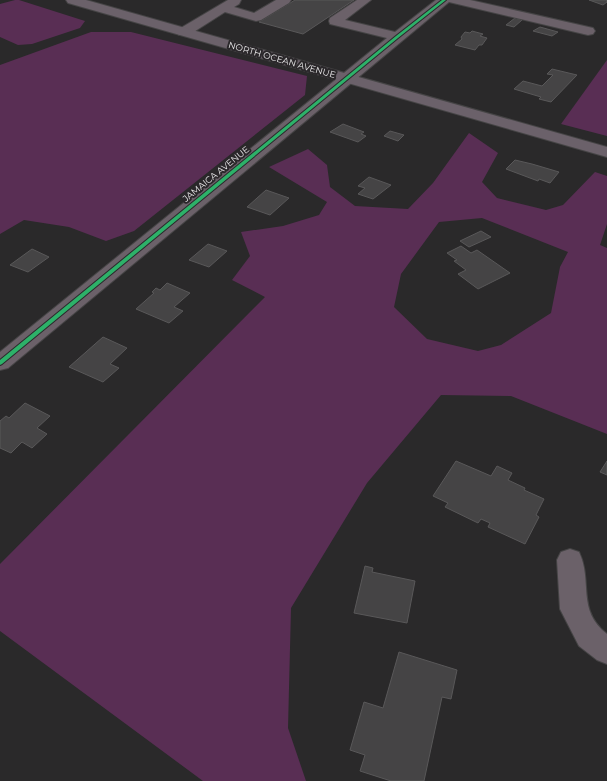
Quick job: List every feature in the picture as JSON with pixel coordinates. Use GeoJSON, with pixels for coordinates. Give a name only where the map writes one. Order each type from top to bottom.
{"type":"FeatureCollection","features":[{"type":"Feature","properties":{"kind":"main road","name":"NORTH OCEAN AVENUE"},"geometry":{"type":"LineString","coordinates":[[72,0],[607,152]]}},
{"type":"Feature","properties":{"kind":"street"},"geometry":{"type":"LineString","coordinates":[[184,32],[236,0]]}},
{"type":"Feature","properties":{"kind":"street"},"geometry":{"type":"LineString","coordinates":[[222,8],[256,17],[285,0]]}},
{"type":"Feature","properties":{"kind":"street"},"geometry":{"type":"LineString","coordinates":[[365,0],[335,21],[397,37]]}},
{"type":"Feature","properties":{"kind":"street","name":"JAMAICA AVENUE"},"geometry":{"type":"LineString","coordinates":[[0,363],[444,0]]}},
{"type":"Feature","properties":{"kind":"street"},"geometry":{"type":"LineString","coordinates":[[454,0],[588,31]]}},
{"type":"Feature","properties":{"kind":"street"},"geometry":{"type":"LineString","coordinates":[[570,560],[574,609],[589,637],[607,651]]}},
{"type":"Feature","properties":{"kind":"shaded area"},"geometry":{"type":"Polygon","coordinates":[[[15,0],[85,21],[80,28],[32,44],[18,45],[0,37],[0,4],[15,0]]]}},
{"type":"Feature","properties":{"kind":"shaded area"},"geometry":{"type":"Polygon","coordinates":[[[91,32],[131,32],[307,76],[305,95],[134,231],[106,241],[69,227],[24,220],[0,234],[0,65],[91,32]]]}},
{"type":"Feature","properties":{"kind":"shaded area"},"geometry":{"type":"Polygon","coordinates":[[[607,60],[607,136],[561,124],[607,60]]]}},
{"type":"Feature","properties":{"kind":"shaded area"},"geometry":{"type":"Polygon","coordinates":[[[469,133],[498,153],[482,182],[497,198],[546,210],[563,205],[595,172],[607,176],[607,224],[600,245],[607,248],[607,434],[511,396],[441,395],[367,483],[291,608],[288,728],[306,781],[203,781],[0,631],[0,564],[265,297],[232,280],[250,256],[241,232],[283,226],[319,215],[327,202],[269,167],[308,149],[327,165],[330,187],[355,206],[408,209],[433,183],[469,133]],[[482,218],[439,222],[401,274],[394,307],[427,339],[478,351],[501,345],[551,313],[560,267],[568,252],[482,218]]]}},
{"type":"Feature","properties":{"kind":"building"},"geometry":{"type":"Polygon","coordinates":[[[295,0],[354,0],[303,34],[259,22],[295,0]]]}},
{"type":"Feature","properties":{"kind":"building"},"geometry":{"type":"Polygon","coordinates":[[[589,0],[607,0],[607,2],[603,5],[589,0]]]}},
{"type":"Feature","properties":{"kind":"building"},"geometry":{"type":"Polygon","coordinates":[[[515,18],[522,20],[514,27],[506,25],[515,18]]]}},
{"type":"Feature","properties":{"kind":"building"},"geometry":{"type":"Polygon","coordinates":[[[540,27],[558,32],[552,36],[533,31],[540,27]]]}},
{"type":"Feature","properties":{"kind":"building"},"geometry":{"type":"Polygon","coordinates":[[[472,31],[483,34],[480,36],[487,38],[482,45],[479,45],[475,50],[455,45],[462,39],[461,37],[465,32],[470,33],[472,31]]]}},
{"type":"Feature","properties":{"kind":"building"},"geometry":{"type":"Polygon","coordinates":[[[552,69],[577,75],[551,102],[539,99],[541,97],[514,89],[523,81],[542,86],[553,75],[547,74],[552,69]]]}},
{"type":"Feature","properties":{"kind":"building"},"geometry":{"type":"Polygon","coordinates":[[[343,124],[364,132],[361,134],[366,136],[358,142],[330,132],[343,124]]]}},
{"type":"Feature","properties":{"kind":"building"},"geometry":{"type":"Polygon","coordinates":[[[390,131],[404,135],[398,141],[384,136],[390,131]]]}},
{"type":"Feature","properties":{"kind":"building"},"geometry":{"type":"Polygon","coordinates":[[[515,160],[559,172],[550,183],[539,179],[538,181],[506,169],[515,160]]]}},
{"type":"Feature","properties":{"kind":"building"},"geometry":{"type":"Polygon","coordinates":[[[369,177],[391,185],[373,199],[358,194],[365,188],[358,186],[369,177]]]}},
{"type":"Feature","properties":{"kind":"building"},"geometry":{"type":"Polygon","coordinates":[[[266,190],[289,198],[270,215],[247,207],[266,190]]]}},
{"type":"Feature","properties":{"kind":"building"},"geometry":{"type":"Polygon","coordinates":[[[481,231],[491,237],[469,247],[460,241],[481,231]]]}},
{"type":"Feature","properties":{"kind":"building"},"geometry":{"type":"Polygon","coordinates":[[[208,244],[227,251],[209,267],[189,260],[208,244]]]}},
{"type":"Feature","properties":{"kind":"building"},"geometry":{"type":"Polygon","coordinates":[[[461,246],[471,253],[477,250],[510,273],[478,289],[458,274],[466,270],[454,261],[457,260],[447,253],[461,246]]]}},
{"type":"Feature","properties":{"kind":"building"},"geometry":{"type":"Polygon","coordinates":[[[32,249],[49,257],[28,272],[10,265],[32,249]]]}},
{"type":"Feature","properties":{"kind":"building"},"geometry":{"type":"Polygon","coordinates":[[[167,283],[190,293],[174,307],[183,311],[169,323],[136,309],[154,293],[152,292],[156,288],[160,290],[167,283]]]}},
{"type":"Feature","properties":{"kind":"building"},"geometry":{"type":"Polygon","coordinates":[[[103,337],[127,348],[110,364],[119,368],[103,382],[69,367],[103,337]]]}},
{"type":"Feature","properties":{"kind":"building"},"geometry":{"type":"Polygon","coordinates":[[[25,403],[50,416],[37,428],[47,434],[32,448],[22,442],[11,453],[0,448],[0,421],[6,416],[9,418],[25,403]]]}},
{"type":"Feature","properties":{"kind":"building"},"geometry":{"type":"Polygon","coordinates":[[[456,461],[491,476],[497,466],[512,473],[508,480],[525,488],[524,490],[544,499],[536,515],[539,517],[525,544],[488,527],[490,523],[481,519],[478,523],[445,507],[448,503],[433,496],[456,461]]]}},
{"type":"Feature","properties":{"kind":"building"},"geometry":{"type":"Polygon","coordinates":[[[607,461],[607,475],[600,472],[607,461]]]}},
{"type":"Feature","properties":{"kind":"building"},"geometry":{"type":"Polygon","coordinates":[[[365,566],[373,568],[372,572],[415,581],[407,623],[354,613],[365,566]]]}},
{"type":"Feature","properties":{"kind":"building"},"geometry":{"type":"Polygon","coordinates":[[[399,652],[457,670],[451,699],[442,697],[424,781],[391,781],[360,771],[365,755],[350,750],[364,702],[383,708],[399,652]]]}},
{"type":"Feature","properties":{"kind":"cycle path"},"geometry":{"type":"LineString","coordinates":[[0,363],[444,0]]}}]}
